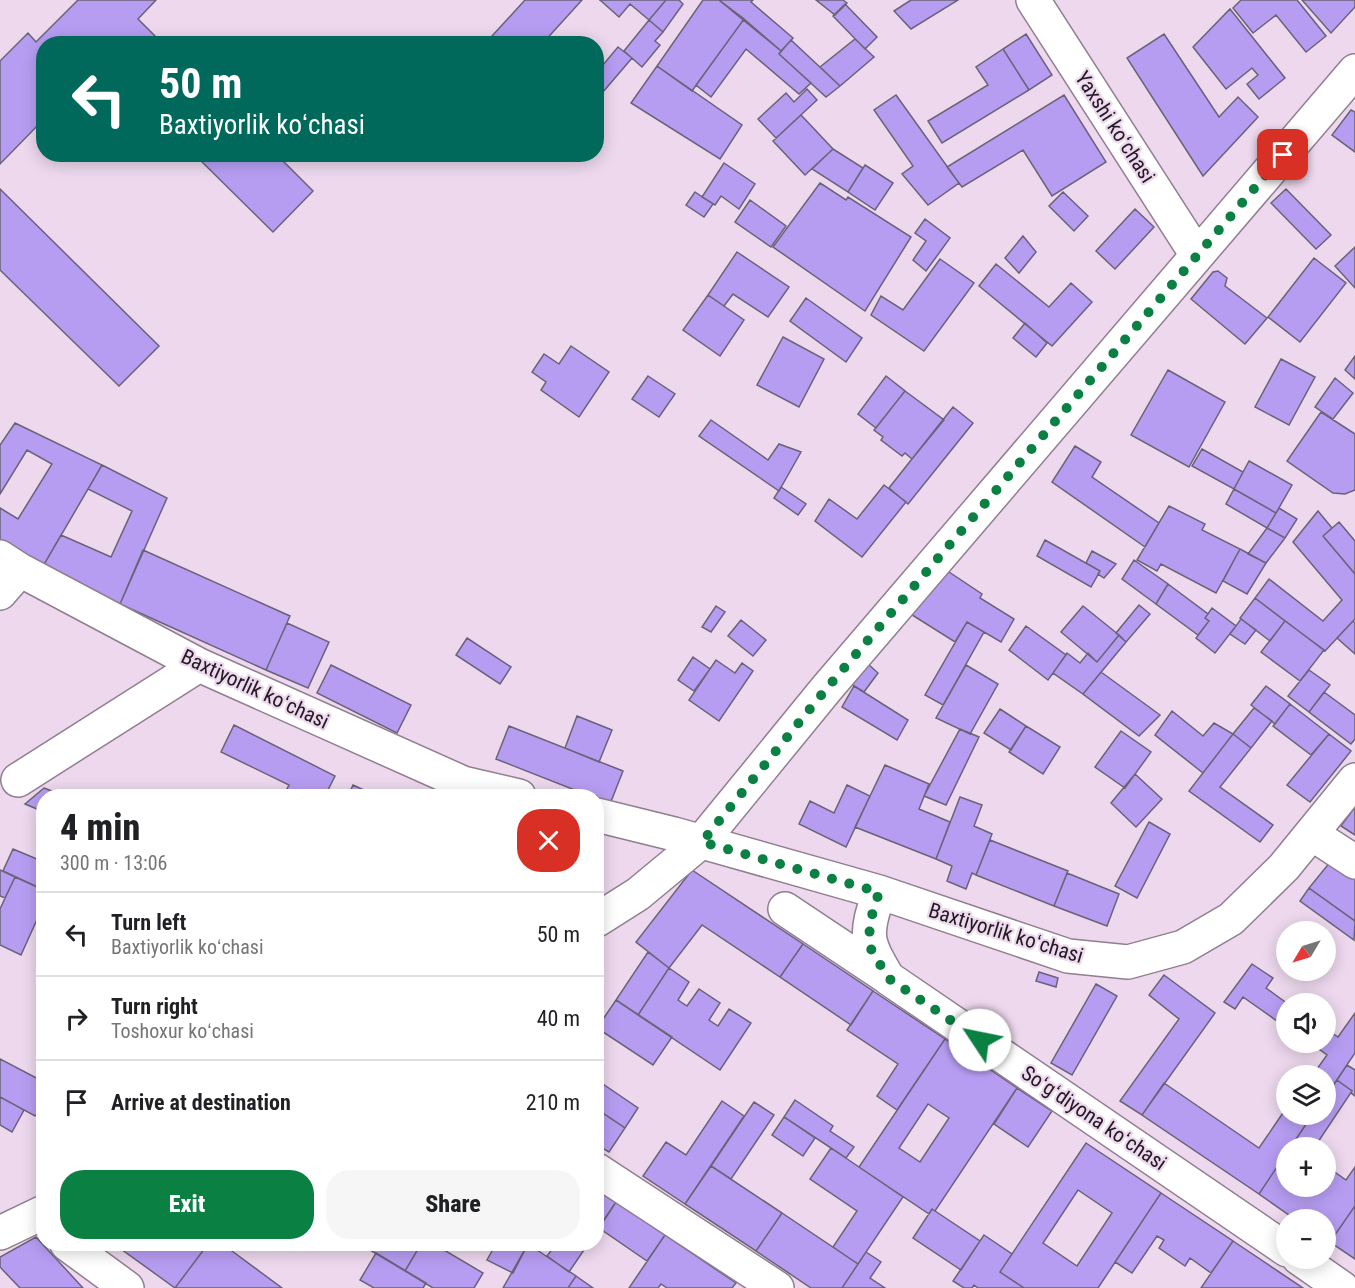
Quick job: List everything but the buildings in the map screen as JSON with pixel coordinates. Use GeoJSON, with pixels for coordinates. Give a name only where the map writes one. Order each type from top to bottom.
{"type":"FeatureCollection","features":[{"type":"Feature","properties":{"kind":"street","name":"Yaxshi koʻchasi"},"geometry":{"type":"LineString","coordinates":[[1033,0],[1197,255]]}},
{"type":"Feature","properties":{"kind":"street"},"geometry":{"type":"LineString","coordinates":[[604,916],[638,894],[702,842],[827,688],[1355,71]]}},
{"type":"Feature","properties":{"kind":"street","name":"Baxtiyorlik koʻchasi"},"geometry":{"type":"LineString","coordinates":[[7,573],[199,665],[463,783],[489,789]]}},
{"type":"Feature","properties":{"kind":"street"},"geometry":{"type":"LineString","coordinates":[[18,780],[199,665]]}},
{"type":"Feature","properties":{"kind":"street","name":"Baxtiyorlik koʻchasi"},"geometry":{"type":"LineString","coordinates":[[604,817],[879,892],[1068,956],[1128,962],[1183,947],[1231,920],[1260,892],[1312,834],[1355,780]]}},
{"type":"Feature","properties":{"kind":"street"},"geometry":{"type":"LineString","coordinates":[[1312,834],[1355,862]]}},
{"type":"Feature","properties":{"kind":"street","name":"Soʻgʻdiyona koʻchasi"},"geometry":{"type":"LineString","coordinates":[[879,892],[869,925],[871,949],[888,978],[1276,1243]]}},
{"type":"Feature","properties":{"kind":"street"},"geometry":{"type":"LineString","coordinates":[[785,909],[888,978]]}},
{"type":"Feature","properties":{"kind":"street"},"geometry":{"type":"LineString","coordinates":[[604,1175],[777,1288]]}},
{"type":"Feature","properties":{"kind":"street"},"geometry":{"type":"LineString","coordinates":[[0,1233],[36,1220]]}},
{"type":"Feature","properties":{"kind":"street"},"geometry":{"type":"LineString","coordinates":[[76,1251],[126,1288]]}},
{"type":"Feature","properties":{"kind":"street"},"geometry":{"type":"LineString","coordinates":[[1315,1269],[1342,1288]]}},
{"type":"Feature","properties":{"kind":"route"},"geometry":{"type":"LineString","coordinates":[[980,1040],[888,978],[871,949],[869,925],[879,892],[702,842],[827,688],[1283,155]]}}]}
